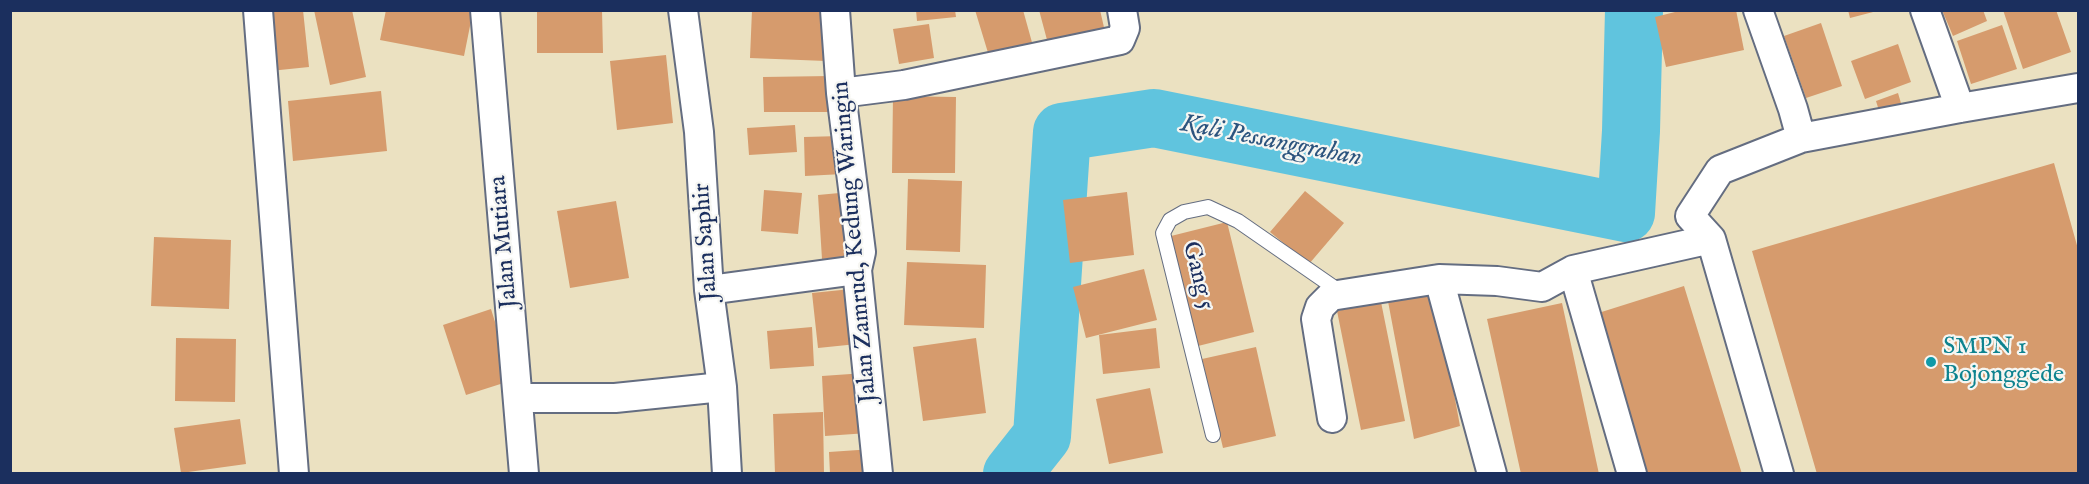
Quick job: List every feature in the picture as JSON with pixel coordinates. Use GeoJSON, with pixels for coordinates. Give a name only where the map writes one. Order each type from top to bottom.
{"type":"FeatureCollection","features":[{"type":"Feature","properties":{"kind":"street"},"geometry":{"type":"LineString","coordinates":[[258,10],[294,474]]}},
{"type":"Feature","properties":{"kind":"street","name":"Jalan Mutiara"},"geometry":{"type":"LineString","coordinates":[[485,10],[524,474]]}},
{"type":"Feature","properties":{"kind":"street","name":"Jalan Saphir"},"geometry":{"type":"LineString","coordinates":[[683,10],[699,132],[709,290],[722,387],[727,474]]}},
{"type":"Feature","properties":{"kind":"street","name":"Jalan Zamrud, Kedung Waringin"},"geometry":{"type":"LineString","coordinates":[[835,10],[842,93],[861,252],[857,270],[878,474]]}},
{"type":"Feature","properties":{"kind":"street"},"geometry":{"type":"LineString","coordinates":[[842,93],[904,85],[1120,40],[1125,28],[1122,10]]}},
{"type":"Feature","properties":{"kind":"street"},"geometry":{"type":"LineString","coordinates":[[1758,10],[1801,138]]}},
{"type":"Feature","properties":{"kind":"street"},"geometry":{"type":"LineString","coordinates":[[1925,10],[1960,108]]}},
{"type":"Feature","properties":{"kind":"street"},"geometry":{"type":"LineString","coordinates":[[1779,474],[1711,239],[1690,216],[1720,170],[1801,138],[2079,88]]}},
{"type":"Feature","properties":{"kind":"street"},"geometry":{"type":"LineString","coordinates":[[1332,418],[1316,318],[1320,307],[1331,296],[1439,279],[1497,281],[1542,287],[1573,270],[1711,239]]}},
{"type":"Feature","properties":{"kind":"street"},"geometry":{"type":"LineString","coordinates":[[709,290],[857,270]]}},
{"type":"Feature","properties":{"kind":"street"},"geometry":{"type":"LineString","coordinates":[[1573,270],[1632,474]]}},
{"type":"Feature","properties":{"kind":"street"},"geometry":{"type":"LineString","coordinates":[[1439,279],[1492,474]]}},
{"type":"Feature","properties":{"kind":"street"},"geometry":{"type":"LineString","coordinates":[[518,398],[615,398],[722,387]]}},
{"type":"Feature","properties":{"kind":"lane","name":"Gang 5"},"geometry":{"type":"LineString","coordinates":[[1213,435],[1163,233],[1170,220],[1184,212],[1208,207],[1238,221],[1343,294]]}},
{"type":"Feature","properties":{"kind":"building"},"geometry":{"type":"Polygon","coordinates":[[[303,10],[309,67],[270,71],[264,12],[303,10]]]}},
{"type":"Feature","properties":{"kind":"building"},"geometry":{"type":"Polygon","coordinates":[[[314,10],[352,10],[366,77],[330,85],[314,10]]]}},
{"type":"Feature","properties":{"kind":"building"},"geometry":{"type":"Polygon","coordinates":[[[386,10],[473,11],[464,56],[380,40],[386,10]]]}},
{"type":"Feature","properties":{"kind":"building"},"geometry":{"type":"Polygon","coordinates":[[[537,10],[602,10],[603,53],[537,53],[537,10]]]}},
{"type":"Feature","properties":{"kind":"building"},"geometry":{"type":"Polygon","coordinates":[[[752,10],[828,10],[826,61],[750,58],[752,10]]]}},
{"type":"Feature","properties":{"kind":"building"},"geometry":{"type":"Polygon","coordinates":[[[916,10],[955,10],[956,17],[917,21],[916,10]]]}},
{"type":"Feature","properties":{"kind":"building"},"geometry":{"type":"Polygon","coordinates":[[[975,10],[1023,10],[1033,46],[989,56],[975,10]]]}},
{"type":"Feature","properties":{"kind":"building"},"geometry":{"type":"Polygon","coordinates":[[[1039,10],[1100,10],[1106,36],[1050,51],[1039,10]]]}},
{"type":"Feature","properties":{"kind":"building"},"geometry":{"type":"Polygon","coordinates":[[[1683,10],[1736,10],[1744,50],[1666,67],[1655,17],[1683,10]]]}},
{"type":"Feature","properties":{"kind":"building"},"geometry":{"type":"Polygon","coordinates":[[[1848,10],[1877,10],[1877,11],[1850,18],[1848,10]]]}},
{"type":"Feature","properties":{"kind":"building"},"geometry":{"type":"Polygon","coordinates":[[[1942,10],[1983,10],[1987,21],[1953,36],[1942,10]]]}},
{"type":"Feature","properties":{"kind":"building"},"geometry":{"type":"Polygon","coordinates":[[[2003,10],[2056,10],[2071,52],[2023,69],[2003,10]]]}},
{"type":"Feature","properties":{"kind":"building"},"geometry":{"type":"Polygon","coordinates":[[[1821,23],[1842,86],[1806,98],[1784,36],[1821,23]]]}},
{"type":"Feature","properties":{"kind":"building"},"geometry":{"type":"Polygon","coordinates":[[[929,24],[934,58],[899,64],[893,29],[929,24]]]}},
{"type":"Feature","properties":{"kind":"building"},"geometry":{"type":"Polygon","coordinates":[[[2002,25],[2017,69],[1971,84],[1957,41],[2002,25]]]}},
{"type":"Feature","properties":{"kind":"building"},"geometry":{"type":"Polygon","coordinates":[[[1898,44],[1911,82],[1865,99],[1851,61],[1898,44]]]}},
{"type":"Feature","properties":{"kind":"building"},"geometry":{"type":"Polygon","coordinates":[[[666,55],[673,123],[617,130],[610,61],[666,55]]]}},
{"type":"Feature","properties":{"kind":"building"},"geometry":{"type":"Polygon","coordinates":[[[830,76],[831,112],[764,112],[763,77],[830,76]]]}},
{"type":"Feature","properties":{"kind":"building"},"geometry":{"type":"Polygon","coordinates":[[[381,91],[387,151],[293,161],[288,101],[381,91]]]}},
{"type":"Feature","properties":{"kind":"building"},"geometry":{"type":"Polygon","coordinates":[[[1898,93],[1903,110],[1881,117],[1876,101],[1898,93]]]}},
{"type":"Feature","properties":{"kind":"building"},"geometry":{"type":"Polygon","coordinates":[[[893,96],[956,97],[955,173],[892,173],[893,96]]]}},
{"type":"Feature","properties":{"kind":"building"},"geometry":{"type":"Polygon","coordinates":[[[795,125],[797,152],[749,155],[747,128],[795,125]]]}},
{"type":"Feature","properties":{"kind":"building"},"geometry":{"type":"Polygon","coordinates":[[[841,136],[843,174],[805,176],[804,137],[841,136]]]}},
{"type":"Feature","properties":{"kind":"building","name":"SMPN 1 Bojonggede"},"geometry":{"type":"Polygon","coordinates":[[[2054,163],[2078,249],[2078,474],[1817,474],[1752,251],[2054,163]]]}},
{"type":"Feature","properties":{"kind":"building"},"geometry":{"type":"Polygon","coordinates":[[[908,179],[962,181],[960,252],[906,250],[908,179]]]}},
{"type":"Feature","properties":{"kind":"building"},"geometry":{"type":"Polygon","coordinates":[[[764,190],[802,193],[798,234],[761,231],[764,190]]]}},
{"type":"Feature","properties":{"kind":"building"},"geometry":{"type":"Polygon","coordinates":[[[1305,191],[1344,223],[1309,264],[1270,232],[1305,191]]]}},
{"type":"Feature","properties":{"kind":"building"},"geometry":{"type":"Polygon","coordinates":[[[850,192],[854,257],[822,259],[818,195],[850,192]]]}},
{"type":"Feature","properties":{"kind":"building"},"geometry":{"type":"Polygon","coordinates":[[[1127,192],[1134,255],[1070,263],[1063,200],[1127,192]]]}},
{"type":"Feature","properties":{"kind":"building"},"geometry":{"type":"Polygon","coordinates":[[[616,201],[629,278],[570,288],[557,211],[616,201]]]}},
{"type":"Feature","properties":{"kind":"building"},"geometry":{"type":"Polygon","coordinates":[[[1227,222],[1254,332],[1198,346],[1171,236],[1227,222]]]}},
{"type":"Feature","properties":{"kind":"building"},"geometry":{"type":"Polygon","coordinates":[[[154,237],[231,240],[229,309],[151,306],[154,237]]]}},
{"type":"Feature","properties":{"kind":"building"},"geometry":{"type":"Polygon","coordinates":[[[907,262],[986,265],[984,328],[904,325],[907,262]]]}},
{"type":"Feature","properties":{"kind":"building"},"geometry":{"type":"Polygon","coordinates":[[[1144,269],[1157,320],[1086,338],[1073,287],[1144,269]]]}},
{"type":"Feature","properties":{"kind":"building"},"geometry":{"type":"Polygon","coordinates":[[[1684,286],[1742,474],[1641,474],[1592,315],[1684,286]]]}},
{"type":"Feature","properties":{"kind":"building"},"geometry":{"type":"Polygon","coordinates":[[[851,289],[857,344],[818,348],[812,293],[851,289]]]}},
{"type":"Feature","properties":{"kind":"building"},"geometry":{"type":"Polygon","coordinates":[[[1435,291],[1460,426],[1414,439],[1387,296],[1435,291]]]}},
{"type":"Feature","properties":{"kind":"building"},"geometry":{"type":"Polygon","coordinates":[[[1381,302],[1405,421],[1361,430],[1337,311],[1381,302]]]}},
{"type":"Feature","properties":{"kind":"building"},"geometry":{"type":"Polygon","coordinates":[[[1562,303],[1599,474],[1521,474],[1487,319],[1562,303]]]}},
{"type":"Feature","properties":{"kind":"building"},"geometry":{"type":"Polygon","coordinates":[[[491,309],[513,380],[466,395],[443,325],[491,309]]]}},
{"type":"Feature","properties":{"kind":"building"},"geometry":{"type":"Polygon","coordinates":[[[812,327],[814,366],[770,369],[767,331],[812,327]]]}},
{"type":"Feature","properties":{"kind":"building"},"geometry":{"type":"Polygon","coordinates":[[[1156,328],[1160,368],[1103,374],[1099,335],[1156,328]]]}},
{"type":"Feature","properties":{"kind":"building"},"geometry":{"type":"Polygon","coordinates":[[[176,338],[236,339],[235,402],[175,401],[176,338]]]}},
{"type":"Feature","properties":{"kind":"building"},"geometry":{"type":"Polygon","coordinates":[[[976,338],[986,413],[923,421],[913,347],[976,338]]]}},
{"type":"Feature","properties":{"kind":"building"},"geometry":{"type":"Polygon","coordinates":[[[1256,347],[1276,436],[1223,448],[1202,359],[1256,347]]]}},
{"type":"Feature","properties":{"kind":"building"},"geometry":{"type":"Polygon","coordinates":[[[865,373],[868,433],[825,436],[822,376],[865,373]]]}},
{"type":"Feature","properties":{"kind":"building"},"geometry":{"type":"Polygon","coordinates":[[[1150,388],[1163,453],[1109,464],[1096,399],[1150,388]]]}},
{"type":"Feature","properties":{"kind":"building"},"geometry":{"type":"Polygon","coordinates":[[[823,412],[824,474],[775,474],[773,414],[823,412]]]}},
{"type":"Feature","properties":{"kind":"building"},"geometry":{"type":"Polygon","coordinates":[[[240,419],[246,464],[181,473],[174,428],[240,419]]]}},
{"type":"Feature","properties":{"kind":"building"},"geometry":{"type":"Polygon","coordinates":[[[873,449],[875,472],[830,474],[829,452],[873,449]]]}},
{"type":"Feature","properties":{"kind":"waterway","name":"Kali Pessanggrahan"},"geometry":{"type":"LineString","coordinates":[[1012,474],[1042,436],[1062,132],[1154,118],[1626,213],[1634,10]]}},
{"type":"Feature","properties":{"kind":"place","name":"SMPN 1 Bojonggede"},"geometry":{"type":"Point","coordinates":[1931,362]}}]}
